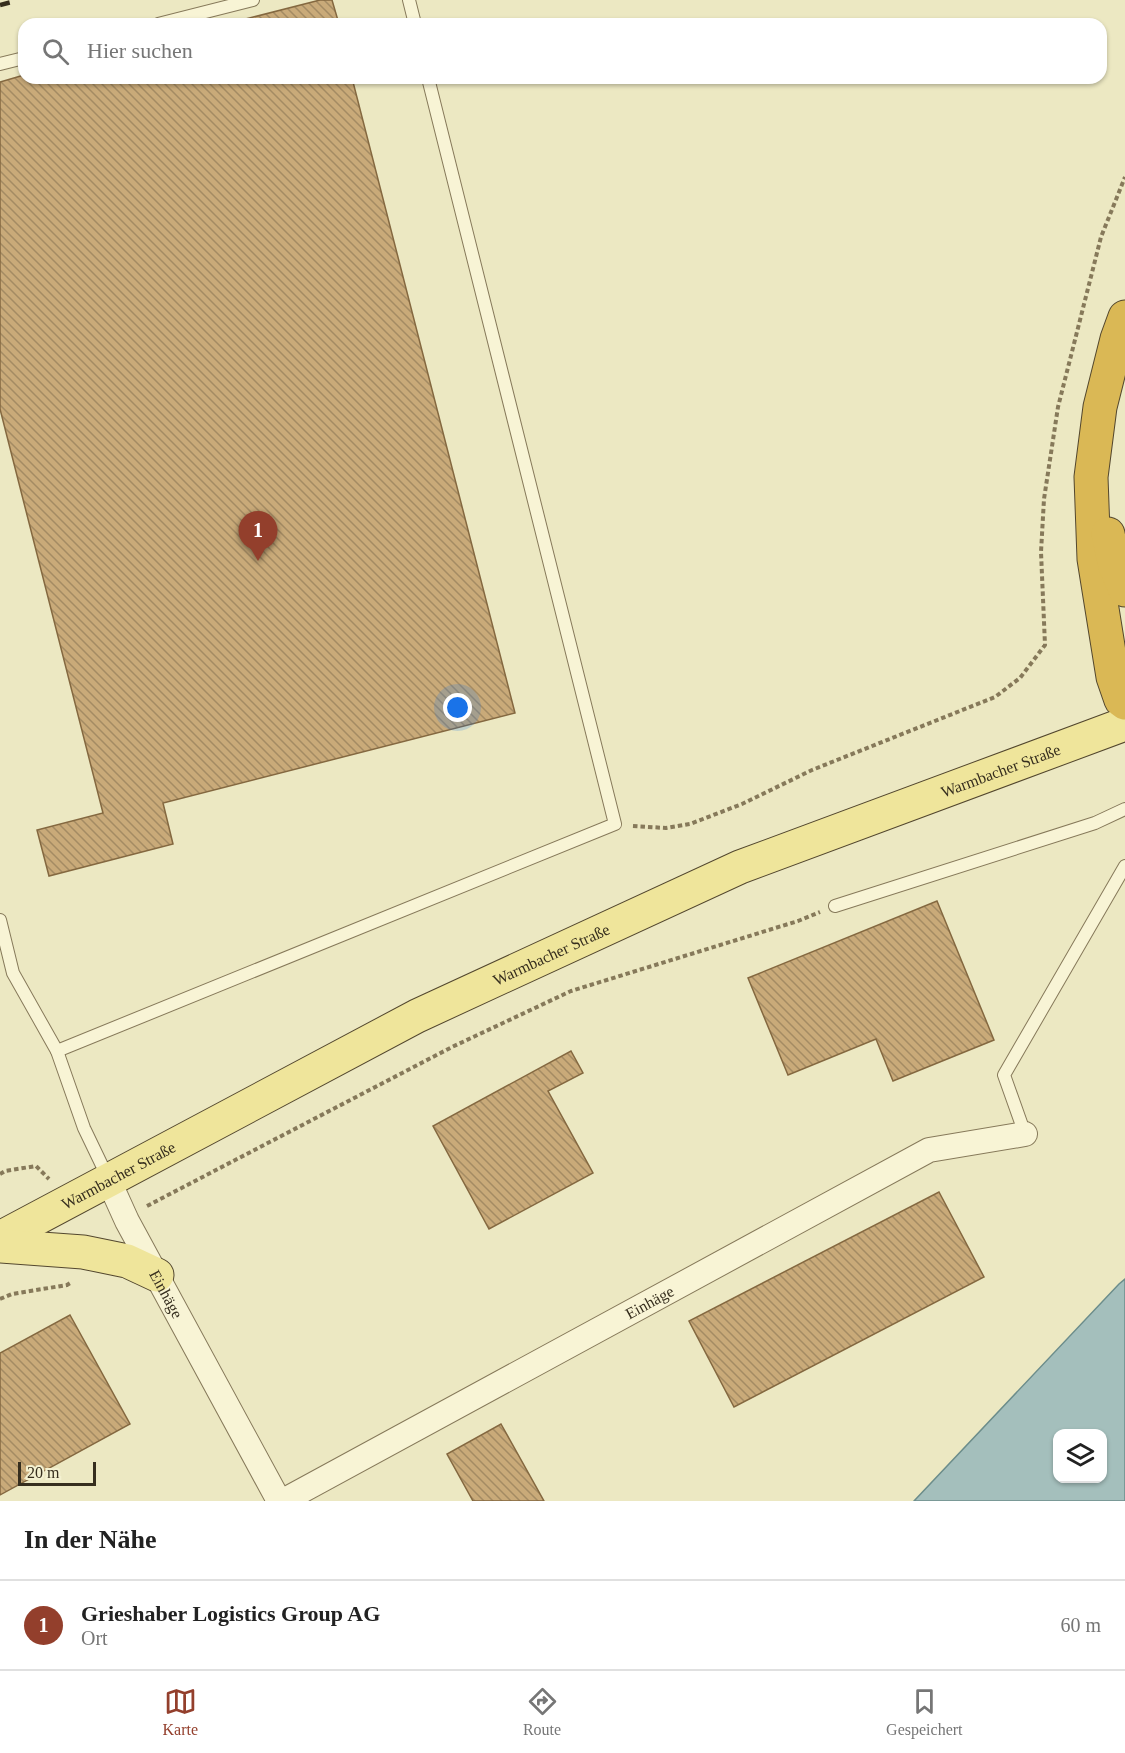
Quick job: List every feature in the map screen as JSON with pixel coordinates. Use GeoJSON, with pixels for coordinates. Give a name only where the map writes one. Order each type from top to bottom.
{"type":"FeatureCollection","features":[{"type":"Feature","properties":{"kind":"highway"},"geometry":{"type":"LineString","coordinates":[[1125,317],[1117,339],[1100,407],[1091,477],[1094,559],[1113,677],[1121,700],[1125,703]]}},
{"type":"Feature","properties":{"kind":"highway"},"geometry":{"type":"LineString","coordinates":[[1125,365],[1120,382],[1105,478],[1108,533],[1115,566],[1125,590]]}},
{"type":"Feature","properties":{"kind":"main road","name":"Warmbacher Straße"},"geometry":{"type":"LineString","coordinates":[[0,1238],[417,1016],[740,867],[1125,724]]}},
{"type":"Feature","properties":{"kind":"main road"},"geometry":{"type":"LineString","coordinates":[[0,1246],[83,1252],[127,1262],[157,1275]]}},
{"type":"Feature","properties":{"kind":"street","name":"Einhäge"},"geometry":{"type":"LineString","coordinates":[[284,1501],[929,1150],[1025,1134]]}},
{"type":"Feature","properties":{"kind":"street","name":"Einhäge"},"geometry":{"type":"LineString","coordinates":[[108,1179],[126,1217],[279,1501]]}},
{"type":"Feature","properties":{"kind":"lane"},"geometry":{"type":"LineString","coordinates":[[182,18],[253,0]]}},
{"type":"Feature","properties":{"kind":"lane"},"geometry":{"type":"LineString","coordinates":[[409,0],[414,18]]}},
{"type":"Feature","properties":{"kind":"lane"},"geometry":{"type":"LineString","coordinates":[[0,64],[18,60]]}},
{"type":"Feature","properties":{"kind":"lane"},"geometry":{"type":"LineString","coordinates":[[57,1051],[615,824],[430,84]]}},
{"type":"Feature","properties":{"kind":"lane"},"geometry":{"type":"LineString","coordinates":[[835,906],[1095,824],[1125,809]]}},
{"type":"Feature","properties":{"kind":"lane"},"geometry":{"type":"LineString","coordinates":[[1025,1134],[1004,1076],[1125,866]]}},
{"type":"Feature","properties":{"kind":"lane"},"geometry":{"type":"LineString","coordinates":[[0,920],[13,973],[57,1051],[84,1128],[108,1179]]}},
{"type":"Feature","properties":{"kind":"path"},"geometry":{"type":"LineString","coordinates":[[615,824],[666,828],[690,824],[742,804],[812,770],[995,697],[1020,678],[1045,645],[1041,552],[1044,499],[1058,407],[1101,237],[1125,177]]}},
{"type":"Feature","properties":{"kind":"path"},"geometry":{"type":"LineString","coordinates":[[126,1217],[452,1047],[571,991],[798,921],[835,906]]}},
{"type":"Feature","properties":{"kind":"path"},"geometry":{"type":"LineString","coordinates":[[0,1299],[12,1294],[67,1285],[80,1278],[83,1252]]}},
{"type":"Feature","properties":{"kind":"water"},"geometry":{"type":"Polygon","coordinates":[[[1125,1279],[1125,1501],[914,1501],[1119,1284],[1125,1279]]]}},
{"type":"Feature","properties":{"kind":"building"},"geometry":{"type":"Polygon","coordinates":[[[320,0],[332,0],[337,18],[250,18],[320,0]]]}},
{"type":"Feature","properties":{"kind":"building"},"geometry":{"type":"Polygon","coordinates":[[[18,77],[18,84],[354,84],[515,713],[163,803],[173,844],[49,876],[37,830],[103,813],[0,409],[0,82],[18,77]]]}},
{"type":"Feature","properties":{"kind":"building"},"geometry":{"type":"Polygon","coordinates":[[[937,901],[994,1040],[893,1081],[876,1039],[788,1075],[748,978],[937,901]]]}},
{"type":"Feature","properties":{"kind":"building"},"geometry":{"type":"Polygon","coordinates":[[[571,1051],[583,1073],[548,1091],[593,1173],[489,1229],[433,1126],[571,1051]]]}},
{"type":"Feature","properties":{"kind":"building"},"geometry":{"type":"Polygon","coordinates":[[[939,1192],[984,1277],[734,1407],[689,1321],[939,1192]]]}},
{"type":"Feature","properties":{"kind":"building"},"geometry":{"type":"Polygon","coordinates":[[[70,1315],[130,1424],[0,1495],[0,1353],[70,1315]]]}},
{"type":"Feature","properties":{"kind":"building"},"geometry":{"type":"Polygon","coordinates":[[[501,1424],[544,1501],[473,1501],[447,1454],[501,1424]]]}},
{"type":"Feature","properties":{"kind":"railway"},"geometry":{"type":"LineString","coordinates":[[0,5],[19,0]]}},
{"type":"Feature","properties":{"kind":"place","name":"Grieshaber Logistics Group AG"},"geometry":{"type":"Point","coordinates":[258,561]}}]}
